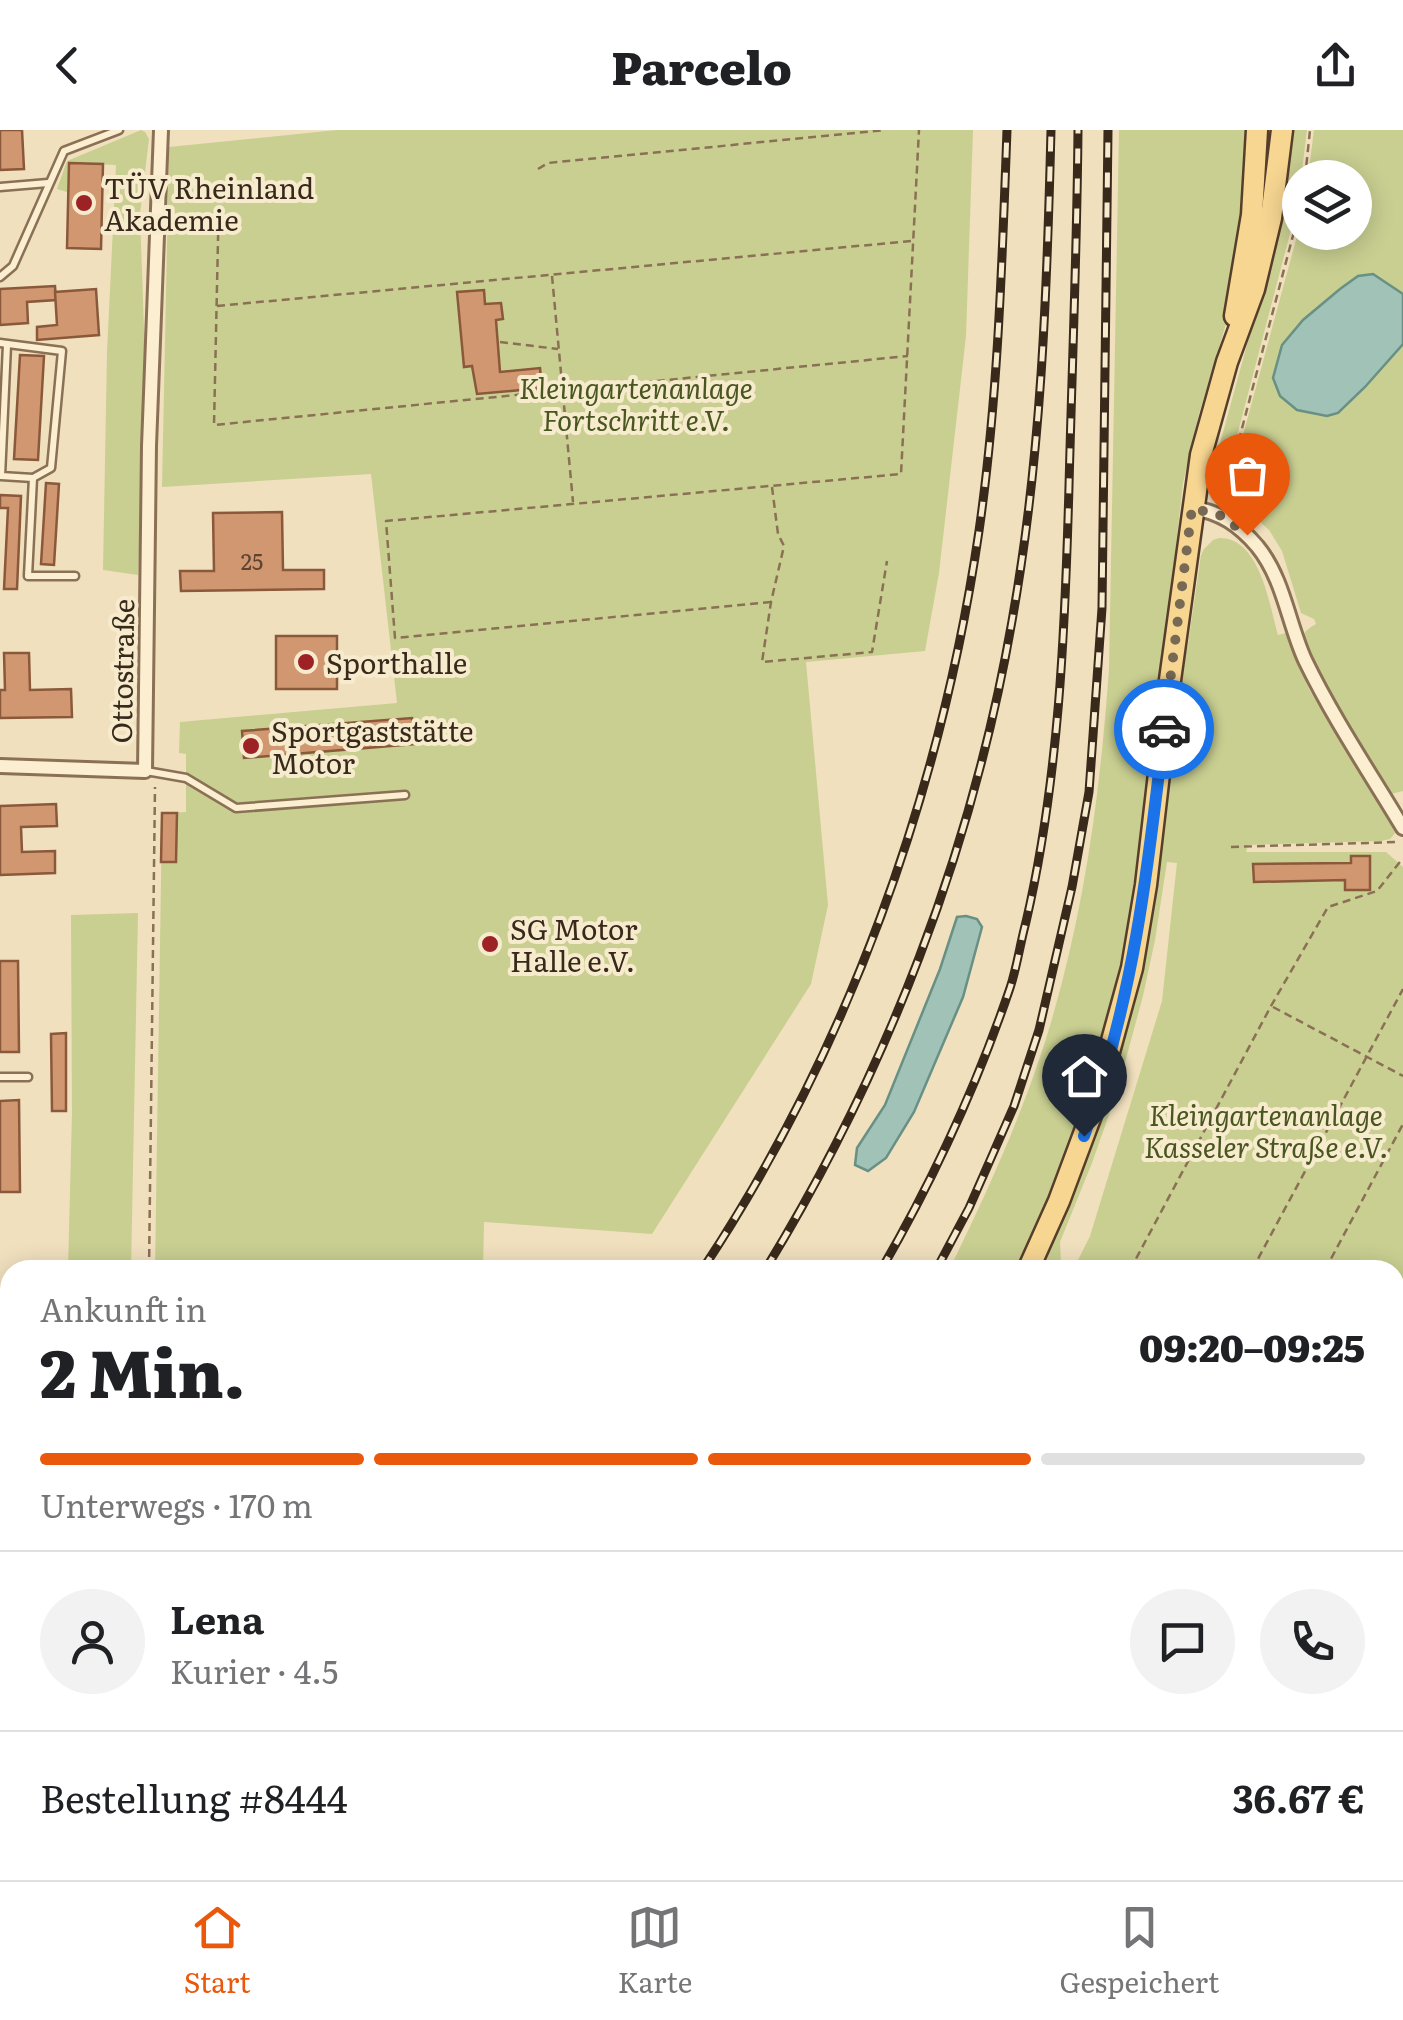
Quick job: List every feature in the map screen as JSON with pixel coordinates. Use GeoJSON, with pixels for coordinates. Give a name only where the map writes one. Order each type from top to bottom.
{"type":"FeatureCollection","features":[{"type":"Feature","properties":{"kind":"main road"},"geometry":{"type":"LineString","coordinates":[[1032,1260],[1093,1110],[1132,968],[1146,885],[1192,508],[1201,455],[1227,362],[1252,215],[1258,130]]}},
{"type":"Feature","properties":{"kind":"main road"},"geometry":{"type":"LineString","coordinates":[[1227,362],[1242,325],[1271,218],[1282,130]]}},
{"type":"Feature","properties":{"kind":"street","name":"Ottostraße"},"geometry":{"type":"LineString","coordinates":[[145,771],[149,446],[161,130]]}},
{"type":"Feature","properties":{"kind":"street"},"geometry":{"type":"LineString","coordinates":[[1192,508],[1222,516],[1260,549],[1273,571],[1318,687],[1403,828]]}},
{"type":"Feature","properties":{"kind":"street"},"geometry":{"type":"LineString","coordinates":[[0,766],[145,771]]}},
{"type":"Feature","properties":{"kind":"lane"},"geometry":{"type":"LineString","coordinates":[[0,276],[13,266],[64,152],[119,130]]}},
{"type":"Feature","properties":{"kind":"lane"},"geometry":{"type":"LineString","coordinates":[[0,186],[48,183]]}},
{"type":"Feature","properties":{"kind":"lane"},"geometry":{"type":"LineString","coordinates":[[4,344],[62,351],[51,468],[33,478],[2,476],[4,344]]}},
{"type":"Feature","properties":{"kind":"lane"},"geometry":{"type":"LineString","coordinates":[[33,478],[28,576],[76,576]]}},
{"type":"Feature","properties":{"kind":"lane"},"geometry":{"type":"LineString","coordinates":[[145,771],[186,778],[236,808],[405,795]]}},
{"type":"Feature","properties":{"kind":"lane"},"geometry":{"type":"LineString","coordinates":[[0,1077],[28,1077]]}},
{"type":"Feature","properties":{"kind":"path"},"geometry":{"type":"LineString","coordinates":[[538,170],[548,163],[885,130]]}},
{"type":"Feature","properties":{"kind":"path"},"geometry":{"type":"LineString","coordinates":[[771,602],[396,638],[386,520],[902,474],[919,130]]}},
{"type":"Feature","properties":{"kind":"path"},"geometry":{"type":"LineString","coordinates":[[1307,160],[1310,130]]}},
{"type":"Feature","properties":{"kind":"path"},"geometry":{"type":"LineString","coordinates":[[219,194],[214,425],[908,356]]}},
{"type":"Feature","properties":{"kind":"path"},"geometry":{"type":"LineString","coordinates":[[217,306],[912,240]]}},
{"type":"Feature","properties":{"kind":"path"},"geometry":{"type":"LineString","coordinates":[[1249,516],[1240,498],[1234,461],[1291,250]]}},
{"type":"Feature","properties":{"kind":"path"},"geometry":{"type":"LineString","coordinates":[[552,276],[573,503]]}},
{"type":"Feature","properties":{"kind":"path"},"geometry":{"type":"LineString","coordinates":[[500,342],[559,349]]}},
{"type":"Feature","properties":{"kind":"path"},"geometry":{"type":"LineString","coordinates":[[772,486],[778,534],[784,546],[762,662],[872,652],[887,561]]}},
{"type":"Feature","properties":{"kind":"path","name":"Ottostraße"},"geometry":{"type":"LineString","coordinates":[[145,771],[156,786],[149,1260]]}},
{"type":"Feature","properties":{"kind":"path"},"geometry":{"type":"LineString","coordinates":[[1230,847],[1403,842]]}},
{"type":"Feature","properties":{"kind":"path"},"geometry":{"type":"LineString","coordinates":[[1135,1260],[1328,907],[1377,891],[1403,858]]}},
{"type":"Feature","properties":{"kind":"path"},"geometry":{"type":"LineString","coordinates":[[1257,1260],[1403,989]]}},
{"type":"Feature","properties":{"kind":"path"},"geometry":{"type":"LineString","coordinates":[[1272,1006],[1403,1076]]}},
{"type":"Feature","properties":{"kind":"path"},"geometry":{"type":"LineString","coordinates":[[1329,1260],[1403,1124]]}},
{"type":"Feature","properties":{"kind":"green space"},"geometry":{"type":"Polygon","coordinates":[[[141,130],[149,139],[140,214],[146,386],[138,575],[103,570],[116,165],[69,163],[67,192],[57,189],[67,161],[141,130]]]}},
{"type":"Feature","properties":{"kind":"green space","name":"Kleingartenanlage Fortschritt e.V."},"geometry":{"type":"Polygon","coordinates":[[[337,130],[973,130],[966,336],[939,573],[925,651],[806,662],[828,905],[811,984],[652,1234],[484,1222],[483,1260],[155,1260],[162,813],[186,812],[186,754],[179,753],[180,722],[397,703],[371,474],[162,487],[169,147],[337,130]]]}},
{"type":"Feature","properties":{"kind":"green space"},"geometry":{"type":"Polygon","coordinates":[[[1119,130],[1253,130],[1231,307],[1183,483],[1140,864],[1120,979],[1097,1070],[1067,1159],[1023,1260],[954,1260],[1024,1102],[1058,999],[1088,859],[1109,669],[1119,130]]]}},
{"type":"Feature","properties":{"kind":"green space"},"geometry":{"type":"Polygon","coordinates":[[[1292,130],[1307,130],[1303,160],[1288,160],[1292,130]]]}},
{"type":"Feature","properties":{"kind":"green space"},"geometry":{"type":"Polygon","coordinates":[[[1314,130],[1403,130],[1403,294],[1373,274],[1358,276],[1303,320],[1282,345],[1297,410],[1329,415],[1357,396],[1403,344],[1403,791],[1391,794],[1353,737],[1313,663],[1304,634],[1316,624],[1301,613],[1282,551],[1269,530],[1253,515],[1238,471],[1240,446],[1293,250],[1372,250],[1372,160],[1310,160],[1314,130]]]}},
{"type":"Feature","properties":{"kind":"green space"},"geometry":{"type":"Polygon","coordinates":[[[1282,212],[1282,250],[1286,250],[1232,455],[1231,472],[1239,504],[1232,509],[1217,492],[1213,469],[1282,212]]]}},
{"type":"Feature","properties":{"kind":"green space","name":"Kleingartenanlage Kasseler Straße e.V."},"geometry":{"type":"Polygon","coordinates":[[[1213,540],[1233,541],[1253,560],[1278,635],[1286,633],[1310,691],[1395,833],[1381,841],[1248,845],[1246,852],[1386,852],[1403,867],[1403,1260],[1078,1260],[1090,1236],[1162,1001],[1177,863],[1167,862],[1143,996],[1117,1092],[1060,1242],[1061,1260],[1043,1260],[1070,1201],[1096,1129],[1137,982],[1179,681],[1201,555],[1213,540]]]}},
{"type":"Feature","properties":{"kind":"green space"},"geometry":{"type":"Polygon","coordinates":[[[138,913],[131,1260],[68,1260],[71,915],[138,913]]]}},
{"type":"Feature","properties":{"kind":"water"},"geometry":{"type":"Polygon","coordinates":[[[1373,274],[1403,294],[1403,344],[1338,413],[1327,416],[1297,410],[1280,396],[1273,378],[1282,345],[1303,320],[1340,289],[1358,276],[1373,274]]]}},
{"type":"Feature","properties":{"kind":"water"},"geometry":{"type":"Polygon","coordinates":[[[957,917],[977,919],[982,927],[963,997],[914,1112],[886,1158],[868,1171],[855,1165],[857,1148],[885,1105],[957,917]]]}},
{"type":"Feature","properties":{"kind":"building"},"geometry":{"type":"Polygon","coordinates":[[[0,130],[22,130],[24,169],[0,170],[0,130]]]}},
{"type":"Feature","properties":{"kind":"building"},"geometry":{"type":"Polygon","coordinates":[[[69,163],[103,164],[101,249],[67,248],[69,163]]]}},
{"type":"Feature","properties":{"kind":"building"},"geometry":{"type":"Polygon","coordinates":[[[55,286],[56,300],[27,302],[28,323],[0,325],[0,289],[55,286]]]}},
{"type":"Feature","properties":{"kind":"building"},"geometry":{"type":"Polygon","coordinates":[[[96,289],[99,335],[37,340],[37,327],[57,325],[55,292],[96,289]]]}},
{"type":"Feature","properties":{"kind":"building"},"geometry":{"type":"Polygon","coordinates":[[[484,290],[485,304],[501,303],[503,319],[496,320],[500,372],[540,368],[542,388],[477,394],[472,366],[464,367],[457,292],[484,290]]]}},
{"type":"Feature","properties":{"kind":"building"},"geometry":{"type":"Polygon","coordinates":[[[20,355],[44,356],[38,460],[14,459],[20,355]]]}},
{"type":"Feature","properties":{"kind":"building"},"geometry":{"type":"Polygon","coordinates":[[[46,483],[59,484],[54,565],[41,564],[46,483]]]}},
{"type":"Feature","properties":{"kind":"building"},"geometry":{"type":"Polygon","coordinates":[[[0,495],[21,496],[17,589],[4,589],[8,508],[0,508],[0,495]]]}},
{"type":"Feature","properties":{"kind":"building"},"geometry":{"type":"Polygon","coordinates":[[[282,512],[283,570],[324,570],[324,589],[181,591],[180,571],[214,571],[213,513],[282,512]]]}},
{"type":"Feature","properties":{"kind":"building","name":"Sporthalle"},"geometry":{"type":"Polygon","coordinates":[[[276,636],[337,636],[337,689],[276,689],[276,636]]]}},
{"type":"Feature","properties":{"kind":"building"},"geometry":{"type":"Polygon","coordinates":[[[4,653],[29,653],[30,690],[71,689],[72,717],[0,718],[0,690],[5,690],[4,653]]]}},
{"type":"Feature","properties":{"kind":"building"},"geometry":{"type":"Polygon","coordinates":[[[412,718],[414,744],[244,758],[242,731],[412,718]]]}},
{"type":"Feature","properties":{"kind":"building"},"geometry":{"type":"Polygon","coordinates":[[[56,804],[57,826],[21,827],[22,852],[55,851],[55,873],[0,875],[0,806],[56,804]]]}},
{"type":"Feature","properties":{"kind":"building"},"geometry":{"type":"Polygon","coordinates":[[[162,813],[177,813],[176,862],[161,862],[162,813]]]}},
{"type":"Feature","properties":{"kind":"building"},"geometry":{"type":"Polygon","coordinates":[[[1351,856],[1370,856],[1370,890],[1345,890],[1345,880],[1254,882],[1253,864],[1351,863],[1351,856]]]}},
{"type":"Feature","properties":{"kind":"building"},"geometry":{"type":"Polygon","coordinates":[[[0,961],[18,961],[19,1052],[0,1052],[0,961]]]}},
{"type":"Feature","properties":{"kind":"building"},"geometry":{"type":"Polygon","coordinates":[[[66,1033],[66,1111],[52,1111],[51,1034],[66,1033]]]}},
{"type":"Feature","properties":{"kind":"building"},"geometry":{"type":"Polygon","coordinates":[[[19,1100],[20,1192],[0,1192],[0,1101],[19,1100]]]}},
{"type":"Feature","properties":{"kind":"railway"},"geometry":{"type":"LineString","coordinates":[[708,1260],[802,1098],[844,1008],[881,916],[940,726],[979,531],[991,431],[1007,130]]}},
{"type":"Feature","properties":{"kind":"railway"},"geometry":{"type":"LineString","coordinates":[[771,1260],[849,1117],[919,957],[974,791],[995,707],[1022,560],[1036,438],[1045,315],[1051,130]]}},
{"type":"Feature","properties":{"kind":"railway"},"geometry":{"type":"LineString","coordinates":[[886,1260],[936,1168],[983,1061],[1012,980],[1037,868],[1053,760],[1062,650],[1078,130]]}},
{"type":"Feature","properties":{"kind":"railway"},"geometry":{"type":"LineString","coordinates":[[941,1260],[1014,1106],[1039,1030],[1089,792],[1102,608],[1108,130]]}},
{"type":"Feature","properties":{"kind":"way so far"},"geometry":{"type":"LineString","coordinates":[[1164,729],[1192,508],[1222,516],[1247,535]]}},
{"type":"Feature","properties":{"kind":"place","name":"TÜV Rheinland Akademie"},"geometry":{"type":"Point","coordinates":[84,203]}},
{"type":"Feature","properties":{"kind":"place","name":"Sporthalle"},"geometry":{"type":"Point","coordinates":[306,662]}},
{"type":"Feature","properties":{"kind":"place","name":"Sportgaststätte Motor"},"geometry":{"type":"Point","coordinates":[251,746]}},
{"type":"Feature","properties":{"kind":"place","name":"SG Motor Halle e.V."},"geometry":{"type":"Point","coordinates":[490,944]}},
{"type":"Feature","properties":{"kind":"route"},"geometry":{"type":"LineString","coordinates":[[1084,1136],[1132,968],[1164,729]]}}]}
